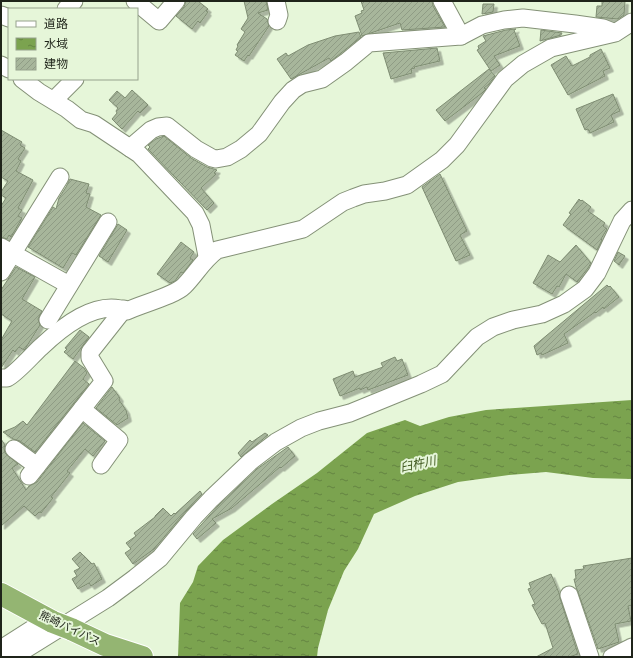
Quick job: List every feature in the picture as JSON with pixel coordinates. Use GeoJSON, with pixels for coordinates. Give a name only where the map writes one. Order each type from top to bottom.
{"type":"FeatureCollection","features":[{"type":"Feature","properties":{"kind":"highway","name":"熊崎バイパス"},"geometry":{"type":"LineString","coordinates":[[1,594],[58,623],[105,644],[142,657]]}},
{"type":"Feature","properties":{"kind":"street"},"geometry":{"type":"LineString","coordinates":[[136,1],[159,20],[176,1]]}},
{"type":"Feature","properties":{"kind":"street"},"geometry":{"type":"LineString","coordinates":[[276,1],[280,15],[277,21]]}},
{"type":"Feature","properties":{"kind":"street"},"geometry":{"type":"LineString","coordinates":[[442,1],[461,36]]}},
{"type":"Feature","properties":{"kind":"street"},"geometry":{"type":"LineString","coordinates":[[130,148],[151,130],[158,127],[167,126],[196,149],[212,158],[216,160],[227,157],[241,149],[259,134],[282,102],[293,90],[302,84],[322,79],[369,43],[461,36],[482,25],[504,20],[523,18],[602,28],[615,33]]}},
{"type":"Feature","properties":{"kind":"street"},"geometry":{"type":"LineString","coordinates":[[1,378],[7,378],[24,365],[42,346],[76,319],[90,312],[103,308],[118,307],[127,311],[161,298],[183,287],[208,256],[217,250],[302,229],[348,200],[364,194],[385,191],[407,185],[442,160],[457,145],[505,80],[523,64],[551,48],[615,33],[632,22]]}},
{"type":"Feature","properties":{"kind":"street"},"geometry":{"type":"LineString","coordinates":[[23,80],[81,120],[94,124],[139,154],[195,213],[201,225],[208,256]]}},
{"type":"Feature","properties":{"kind":"street"},"geometry":{"type":"LineString","coordinates":[[54,100],[74,80]]}},
{"type":"Feature","properties":{"kind":"street"},"geometry":{"type":"LineString","coordinates":[[1,272],[6,250],[60,177]]}},
{"type":"Feature","properties":{"kind":"street"},"geometry":{"type":"LineString","coordinates":[[13,657],[108,598],[160,558],[211,499],[252,461],[276,442],[319,420],[350,413],[442,374],[477,337],[493,327],[513,320],[542,314],[564,304],[585,289],[597,273],[622,221],[632,210]]}},
{"type":"Feature","properties":{"kind":"street"},"geometry":{"type":"LineString","coordinates":[[48,320],[108,222]]}},
{"type":"Feature","properties":{"kind":"street"},"geometry":{"type":"LineString","coordinates":[[6,250],[69,285]]}},
{"type":"Feature","properties":{"kind":"street"},"geometry":{"type":"LineString","coordinates":[[14,449],[33,471],[104,381],[90,358],[90,352],[124,309]]}},
{"type":"Feature","properties":{"kind":"street"},"geometry":{"type":"LineString","coordinates":[[82,409],[119,440],[101,464]]}},
{"type":"Feature","properties":{"kind":"street"},"geometry":{"type":"LineString","coordinates":[[569,595],[590,657]]}},
{"type":"Feature","properties":{"kind":"street"},"geometry":{"type":"LineString","coordinates":[[1,650],[58,623]]}},
{"type":"Feature","properties":{"kind":"street"},"geometry":{"type":"LineString","coordinates":[[612,657],[632,647]]}},
{"type":"Feature","properties":{"kind":"water","name":"臼杵川"},"geometry":{"type":"Polygon","coordinates":[[[632,400],[632,479],[593,478],[546,472],[458,482],[415,496],[374,514],[358,549],[344,571],[328,610],[317,657],[178,657],[180,603],[193,582],[198,566],[223,540],[317,473],[367,433],[405,420],[420,426],[449,417],[486,410],[632,400]]]}},
{"type":"Feature","properties":{"kind":"building"},"geometry":{"type":"Polygon","coordinates":[[[186,1],[198,1],[208,9],[206,11],[208,12],[200,23],[198,21],[192,29],[176,16],[184,7],[186,1]]]}},
{"type":"Feature","properties":{"kind":"building"},"geometry":{"type":"Polygon","coordinates":[[[244,1],[266,1],[268,10],[258,13],[267,19],[269,26],[244,61],[235,55],[238,51],[236,50],[237,45],[245,32],[241,29],[248,18],[244,1]]]}},
{"type":"Feature","properties":{"kind":"building"},"geometry":{"type":"Polygon","coordinates":[[[361,1],[432,1],[433,6],[445,27],[402,30],[400,23],[362,36],[355,16],[362,13],[361,11],[364,10],[361,1]]]}},
{"type":"Feature","properties":{"kind":"building"},"geometry":{"type":"Polygon","coordinates":[[[602,1],[625,1],[624,15],[618,19],[596,17],[597,6],[602,6],[602,1]]]}},
{"type":"Feature","properties":{"kind":"building"},"geometry":{"type":"Polygon","coordinates":[[[483,4],[494,4],[493,12],[482,14],[483,4]]]}},
{"type":"Feature","properties":{"kind":"building"},"geometry":{"type":"Polygon","coordinates":[[[516,29],[514,30],[520,46],[494,56],[500,65],[491,71],[477,50],[479,49],[478,46],[486,41],[483,36],[516,29]]]}},
{"type":"Feature","properties":{"kind":"building"},"geometry":{"type":"Polygon","coordinates":[[[541,30],[562,33],[561,35],[540,41],[541,30]]]}},
{"type":"Feature","properties":{"kind":"building"},"geometry":{"type":"Polygon","coordinates":[[[359,32],[361,37],[331,61],[329,58],[291,79],[277,59],[286,53],[288,56],[308,45],[335,36],[359,32]]]}},
{"type":"Feature","properties":{"kind":"building"},"geometry":{"type":"Polygon","coordinates":[[[437,48],[440,61],[414,67],[415,68],[411,69],[412,73],[391,79],[383,53],[437,48]]]}},
{"type":"Feature","properties":{"kind":"building"},"geometry":{"type":"Polygon","coordinates":[[[601,49],[610,68],[603,71],[605,76],[568,95],[551,65],[566,56],[572,66],[590,57],[590,55],[601,49]]]}},
{"type":"Feature","properties":{"kind":"building"},"geometry":{"type":"Polygon","coordinates":[[[489,69],[495,76],[484,88],[486,89],[445,121],[436,110],[489,69]]]}},
{"type":"Feature","properties":{"kind":"building"},"geometry":{"type":"Polygon","coordinates":[[[132,90],[148,105],[140,113],[138,111],[122,129],[112,119],[117,113],[116,111],[118,108],[109,100],[117,91],[125,98],[132,90]]]}},
{"type":"Feature","properties":{"kind":"building"},"geometry":{"type":"Polygon","coordinates":[[[613,94],[620,111],[611,115],[614,122],[590,133],[588,129],[585,130],[576,109],[613,94]]]}},
{"type":"Feature","properties":{"kind":"building"},"geometry":{"type":"Polygon","coordinates":[[[1,130],[22,142],[20,145],[25,148],[18,159],[21,161],[16,171],[33,180],[18,208],[22,210],[18,216],[22,218],[11,237],[9,235],[7,239],[1,237],[1,206],[6,198],[1,195],[1,192],[8,181],[1,177],[1,130]]]}},
{"type":"Feature","properties":{"kind":"building"},"geometry":{"type":"Polygon","coordinates":[[[164,136],[191,158],[207,167],[217,170],[214,173],[216,174],[201,188],[214,203],[207,210],[148,149],[150,147],[148,145],[156,139],[164,136]]]}},
{"type":"Feature","properties":{"kind":"building"},"geometry":{"type":"Polygon","coordinates":[[[440,174],[467,231],[460,235],[470,255],[456,261],[422,187],[440,174]]]}},
{"type":"Feature","properties":{"kind":"building"},"geometry":{"type":"Polygon","coordinates":[[[70,179],[89,184],[86,193],[90,194],[86,207],[101,215],[76,255],[72,253],[63,268],[28,247],[53,207],[56,209],[59,198],[70,179]]]}},
{"type":"Feature","properties":{"kind":"building"},"geometry":{"type":"Polygon","coordinates":[[[579,199],[591,207],[588,211],[605,223],[603,226],[607,229],[597,250],[563,225],[579,199]]]}},
{"type":"Feature","properties":{"kind":"building"},"geometry":{"type":"Polygon","coordinates":[[[118,224],[127,230],[108,262],[99,256],[118,224]]]}},
{"type":"Feature","properties":{"kind":"building"},"geometry":{"type":"Polygon","coordinates":[[[181,242],[194,252],[190,258],[193,260],[183,273],[181,272],[175,281],[170,283],[157,274],[181,242]]]}},
{"type":"Feature","properties":{"kind":"building"},"geometry":{"type":"Polygon","coordinates":[[[576,245],[591,263],[577,282],[566,274],[559,287],[557,286],[552,294],[533,283],[548,255],[560,262],[576,245]]]}},
{"type":"Feature","properties":{"kind":"building"},"geometry":{"type":"Polygon","coordinates":[[[618,252],[625,256],[619,265],[614,261],[618,252]]]}},
{"type":"Feature","properties":{"kind":"building"},"geometry":{"type":"Polygon","coordinates":[[[16,267],[35,277],[22,299],[42,311],[38,319],[40,325],[25,349],[24,350],[19,347],[15,352],[13,350],[1,368],[1,340],[12,321],[1,314],[1,290],[16,267]]]}},
{"type":"Feature","properties":{"kind":"building"},"geometry":{"type":"Polygon","coordinates":[[[607,285],[609,287],[610,286],[619,297],[604,309],[603,307],[564,334],[568,343],[542,355],[541,353],[537,355],[534,346],[607,285]]]}},
{"type":"Feature","properties":{"kind":"building"},"geometry":{"type":"Polygon","coordinates":[[[80,330],[89,337],[73,359],[64,352],[67,349],[65,348],[80,330]]]}},
{"type":"Feature","properties":{"kind":"building"},"geometry":{"type":"Polygon","coordinates":[[[395,357],[397,361],[402,359],[408,375],[368,390],[367,387],[360,390],[360,388],[340,396],[333,379],[353,371],[355,377],[383,367],[381,363],[395,357]]]}},
{"type":"Feature","properties":{"kind":"building"},"geometry":{"type":"Polygon","coordinates":[[[75,361],[84,368],[87,373],[83,379],[89,384],[35,452],[20,441],[13,439],[3,432],[15,427],[23,421],[27,425],[75,361]]]}},
{"type":"Feature","properties":{"kind":"building"},"geometry":{"type":"Polygon","coordinates":[[[112,387],[120,398],[119,400],[126,410],[128,418],[117,425],[96,408],[112,387]]]}},
{"type":"Feature","properties":{"kind":"building"},"geometry":{"type":"Polygon","coordinates":[[[83,423],[105,441],[93,456],[85,449],[67,471],[70,473],[51,497],[53,498],[41,513],[39,512],[35,516],[24,506],[1,526],[1,439],[5,445],[5,453],[18,464],[12,468],[26,490],[29,486],[37,482],[83,423]]]}},
{"type":"Feature","properties":{"kind":"building"},"geometry":{"type":"Polygon","coordinates":[[[265,433],[268,435],[241,457],[238,453],[250,440],[252,442],[265,433]]]}},
{"type":"Feature","properties":{"kind":"building"},"geometry":{"type":"Polygon","coordinates":[[[288,447],[295,456],[232,508],[212,519],[216,523],[197,539],[193,534],[218,506],[257,469],[288,447]]]}},
{"type":"Feature","properties":{"kind":"building"},"geometry":{"type":"Polygon","coordinates":[[[200,491],[202,494],[154,549],[133,564],[125,553],[131,549],[126,543],[136,536],[134,533],[155,517],[163,508],[171,516],[174,513],[175,514],[200,491]]]}},
{"type":"Feature","properties":{"kind":"building"},"geometry":{"type":"Polygon","coordinates":[[[80,552],[92,564],[94,563],[102,579],[91,586],[89,583],[78,589],[72,579],[77,576],[74,571],[80,568],[72,559],[80,552]]]}},
{"type":"Feature","properties":{"kind":"building"},"geometry":{"type":"Polygon","coordinates":[[[632,558],[632,605],[628,606],[631,621],[615,624],[619,642],[598,649],[576,587],[574,579],[576,579],[575,570],[584,569],[583,566],[632,558]]]}},
{"type":"Feature","properties":{"kind":"building"},"geometry":{"type":"Polygon","coordinates":[[[551,574],[559,593],[578,654],[569,657],[536,657],[553,648],[545,623],[542,624],[532,605],[535,604],[528,589],[531,588],[529,583],[551,574]]]}}]}
